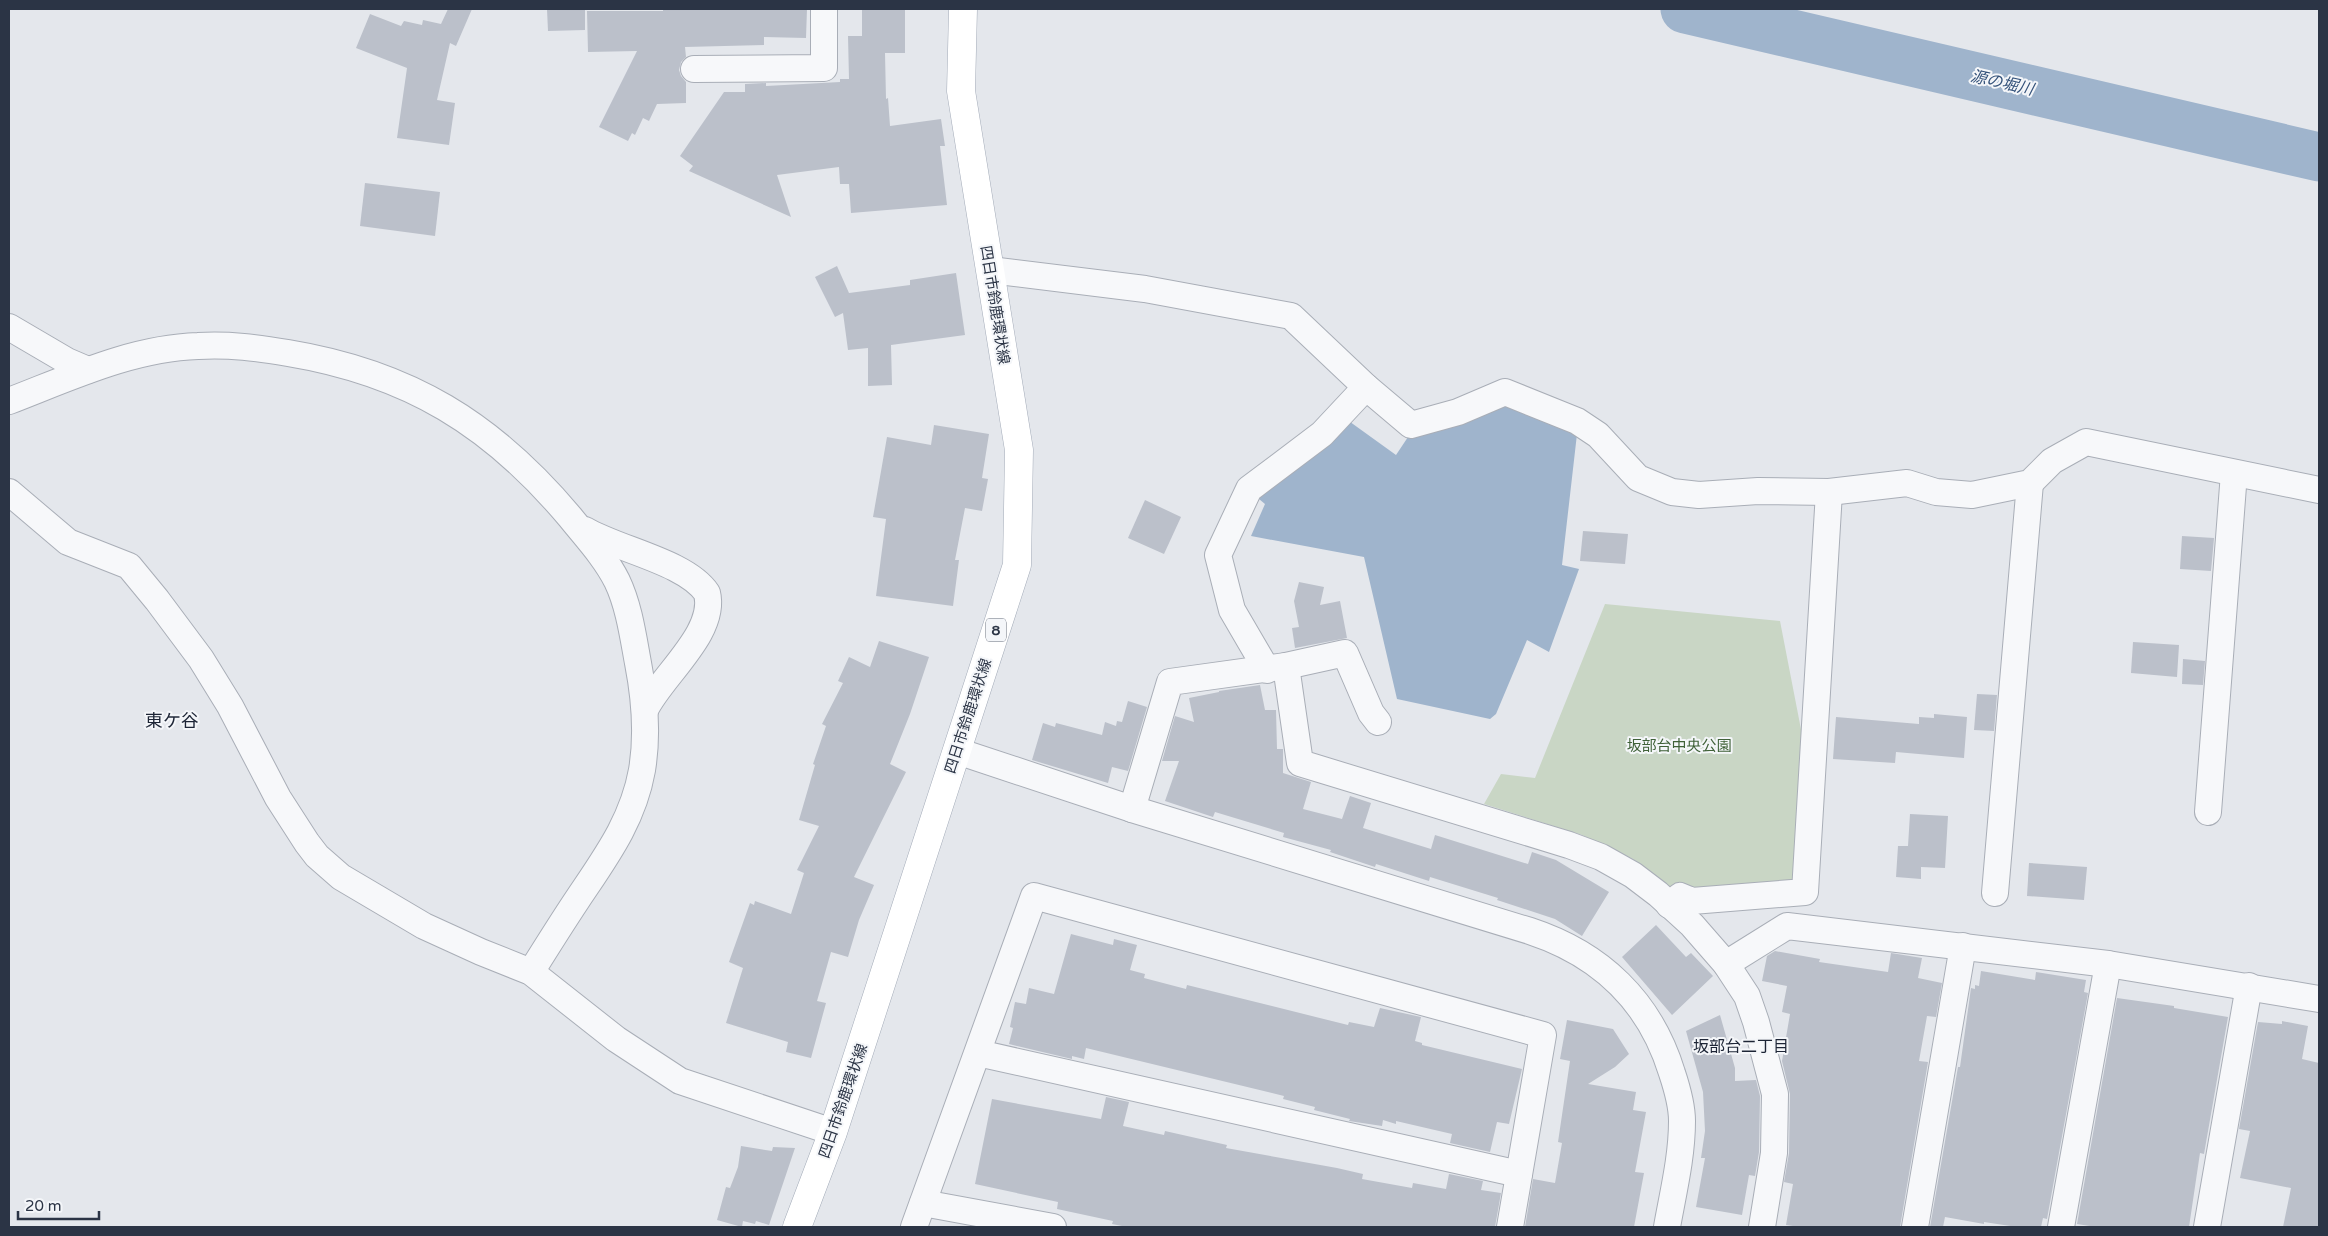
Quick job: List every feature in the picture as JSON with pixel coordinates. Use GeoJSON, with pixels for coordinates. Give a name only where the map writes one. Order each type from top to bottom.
{"type":"FeatureCollection","features":[{"type":"Feature","properties":{"kind":"main road","name":"四日市鈴鹿環状線"},"geometry":{"type":"LineString","coordinates":[[797,1227],[833,1132],[1016,565],[1019,450],[961,91],[963,9]]}},
{"type":"Feature","properties":{"kind":"street"},"geometry":{"type":"LineString","coordinates":[[694,69],[824,68],[824,9]]}},
{"type":"Feature","properties":{"kind":"street"},"geometry":{"type":"LineString","coordinates":[[990,270],[1145,289],[1291,316],[1366,387],[1411,425],[1458,412],[1505,392],[1577,420],[1598,435],[1638,478],[1672,492],[1698,495],[1758,491],[1829,492],[1907,483],[1936,492],[1972,495],[2030,483],[2052,462],[2086,442],[2319,490]]}},
{"type":"Feature","properties":{"kind":"street"},"geometry":{"type":"LineString","coordinates":[[9,327],[67,361],[88,370]]}},
{"type":"Feature","properties":{"kind":"street"},"geometry":{"type":"LineString","coordinates":[[9,401],[88,370],[137,355],[169,349],[216,345],[245,347],[318,358],[367,372],[416,391],[450,409],[476,426],[501,445],[530,473],[576,525],[607,565],[622,592],[632,635],[645,710],[645,745],[642,771],[636,797],[628,817],[616,843],[531,972]]}},
{"type":"Feature","properties":{"kind":"street"},"geometry":{"type":"LineString","coordinates":[[1366,387],[1322,434],[1249,489],[1218,555],[1232,610],[1276,668],[1300,763],[1601,857],[1633,875],[1670,905],[1726,964],[1746,996],[1756,1022],[1775,1094],[1774,1153],[1762,1227]]}},
{"type":"Feature","properties":{"kind":"street"},"geometry":{"type":"LineString","coordinates":[[2208,812],[2234,473]]}},
{"type":"Feature","properties":{"kind":"street"},"geometry":{"type":"LineString","coordinates":[[1995,893],[2030,483]]}},
{"type":"Feature","properties":{"kind":"street"},"geometry":{"type":"LineString","coordinates":[[9,492],[68,542],[129,566],[169,614],[201,659],[230,706],[293,823],[307,843],[341,877],[424,926],[531,972],[616,1039],[680,1080],[833,1132]]}},
{"type":"Feature","properties":{"kind":"street"},"geometry":{"type":"LineString","coordinates":[[1670,905],[1680,896],[1692,901],[1804,892],[1829,492]]}},
{"type":"Feature","properties":{"kind":"street"},"geometry":{"type":"LineString","coordinates":[[576,525],[604,541],[648,557],[680,572],[696,581],[707,593],[708,613],[703,626],[689,648],[657,688],[645,710]]}},
{"type":"Feature","properties":{"kind":"street"},"geometry":{"type":"LineString","coordinates":[[1132,809],[1170,682],[1276,668],[1345,653],[1371,712],[1378,722]]}},
{"type":"Feature","properties":{"kind":"street"},"geometry":{"type":"LineString","coordinates":[[957,751],[1132,809],[1555,939],[1585,955],[1628,992],[1658,1033],[1677,1089],[1682,1120],[1680,1148],[1667,1227]]}},
{"type":"Feature","properties":{"kind":"street"},"geometry":{"type":"LineString","coordinates":[[914,1227],[1034,896],[1543,1035],[1510,1227]]}},
{"type":"Feature","properties":{"kind":"street"},"geometry":{"type":"LineString","coordinates":[[1726,964],[1787,926],[2108,964],[2319,999]]}},
{"type":"Feature","properties":{"kind":"street"},"geometry":{"type":"LineString","coordinates":[[1915,1227],[1963,946]]}},
{"type":"Feature","properties":{"kind":"street"},"geometry":{"type":"LineString","coordinates":[[2062,1227],[2108,964]]}},
{"type":"Feature","properties":{"kind":"street"},"geometry":{"type":"LineString","coordinates":[[2207,1227],[2249,986]]}},
{"type":"Feature","properties":{"kind":"street"},"geometry":{"type":"LineString","coordinates":[[978,1053],[1519,1174]]}},
{"type":"Feature","properties":{"kind":"street"},"geometry":{"type":"LineString","coordinates":[[923,1203],[1053,1227]]}},
{"type":"Feature","properties":{"kind":"green space","name":"坂部台中央公園"},"geometry":{"type":"Polygon","coordinates":[[[1605,604],[1780,621],[1805,750],[1794,884],[1696,892],[1665,885],[1633,859],[1582,835],[1484,804],[1501,774],[1535,778],[1605,604]]]}},
{"type":"Feature","properties":{"kind":"water"},"geometry":{"type":"Polygon","coordinates":[[[1512,403],[1577,434],[1562,565],[1579,569],[1549,652],[1527,640],[1496,714],[1490,719],[1397,699],[1364,557],[1251,536],[1265,504],[1259,499],[1265,491],[1346,419],[1396,455],[1408,437],[1512,403]]]}},
{"type":"Feature","properties":{"kind":"building"},"geometry":{"type":"Polygon","coordinates":[[[448,9],[472,9],[456,46],[450,43],[437,100],[455,103],[449,145],[397,138],[407,68],[356,48],[370,14],[401,26],[404,21],[422,25],[423,20],[441,24],[448,9]]]}},
{"type":"Feature","properties":{"kind":"building"},"geometry":{"type":"Polygon","coordinates":[[[547,9],[585,9],[585,30],[548,31],[547,9]]]}},
{"type":"Feature","properties":{"kind":"building"},"geometry":{"type":"Polygon","coordinates":[[[663,9],[807,9],[806,38],[764,37],[764,45],[685,47],[686,57],[681,62],[679,70],[686,82],[686,103],[657,104],[649,121],[643,118],[635,135],[632,133],[628,141],[599,127],[637,51],[588,52],[587,11],[663,11],[663,9]]]}},
{"type":"Feature","properties":{"kind":"building"},"geometry":{"type":"Polygon","coordinates":[[[862,9],[905,9],[905,53],[885,53],[886,99],[888,98],[890,126],[941,119],[945,146],[940,146],[947,205],[851,213],[849,184],[840,184],[839,167],[777,175],[791,217],[689,171],[693,166],[680,156],[724,92],[745,92],[745,84],[766,83],[766,86],[840,82],[840,79],[849,79],[848,36],[862,36],[862,9]]]}},
{"type":"Feature","properties":{"kind":"building"},"geometry":{"type":"Polygon","coordinates":[[[365,183],[440,192],[435,236],[360,226],[365,183]]]}},
{"type":"Feature","properties":{"kind":"building"},"geometry":{"type":"Polygon","coordinates":[[[837,266],[849,293],[910,285],[910,280],[956,273],[965,335],[891,345],[892,385],[868,386],[868,348],[848,350],[843,313],[835,317],[815,277],[837,266]]]}},
{"type":"Feature","properties":{"kind":"building"},"geometry":{"type":"Polygon","coordinates":[[[934,425],[989,434],[982,478],[988,479],[982,511],[965,508],[955,560],[959,560],[953,606],[876,596],[886,519],[873,517],[887,437],[931,445],[934,425]]]}},
{"type":"Feature","properties":{"kind":"building"},"geometry":{"type":"Polygon","coordinates":[[[1145,500],[1181,517],[1164,554],[1128,538],[1145,500]]]}},
{"type":"Feature","properties":{"kind":"building"},"geometry":{"type":"Polygon","coordinates":[[[1583,531],[1628,534],[1625,564],[1580,561],[1583,531]]]}},
{"type":"Feature","properties":{"kind":"building"},"geometry":{"type":"Polygon","coordinates":[[[2182,536],[2214,538],[2211,571],[2180,569],[2182,536]]]}},
{"type":"Feature","properties":{"kind":"building"},"geometry":{"type":"Polygon","coordinates":[[[1299,582],[1324,587],[1320,605],[1340,601],[1347,638],[1295,648],[1292,628],[1299,627],[1294,601],[1299,582]]]}},
{"type":"Feature","properties":{"kind":"building"},"geometry":{"type":"Polygon","coordinates":[[[879,641],[929,657],[910,714],[890,764],[906,772],[854,877],[874,885],[859,920],[848,957],[831,952],[817,1001],[826,1003],[811,1058],[786,1052],[788,1042],[726,1023],[743,968],[729,962],[750,903],[754,905],[755,901],[791,914],[804,873],[797,870],[819,826],[799,820],[815,765],[813,764],[826,726],[822,724],[843,683],[838,681],[849,657],[870,667],[879,641]]]}},
{"type":"Feature","properties":{"kind":"building"},"geometry":{"type":"Polygon","coordinates":[[[2133,642],[2179,645],[2177,677],[2131,673],[2133,642]]]}},
{"type":"Feature","properties":{"kind":"building"},"geometry":{"type":"Polygon","coordinates":[[[2183,659],[2205,661],[2203,685],[2182,684],[2183,659]]]}},
{"type":"Feature","properties":{"kind":"building"},"geometry":{"type":"Polygon","coordinates":[[[1260,685],[1265,710],[1276,710],[1277,749],[1283,749],[1283,773],[1311,782],[1303,809],[1342,819],[1350,796],[1371,803],[1363,828],[1431,849],[1435,835],[1528,864],[1532,852],[1556,860],[1609,892],[1582,936],[1555,919],[1497,900],[1498,898],[1430,877],[1429,881],[1376,864],[1375,867],[1330,852],[1331,850],[1283,837],[1284,833],[1215,812],[1213,817],[1165,801],[1179,761],[1162,761],[1175,716],[1194,722],[1189,698],[1260,685]]]}},
{"type":"Feature","properties":{"kind":"building"},"geometry":{"type":"Polygon","coordinates":[[[1977,694],[1997,695],[1994,731],[1974,730],[1977,694]]]}},
{"type":"Feature","properties":{"kind":"building"},"geometry":{"type":"Polygon","coordinates":[[[1128,701],[1147,707],[1128,771],[1112,767],[1108,783],[1032,760],[1043,723],[1055,727],[1056,723],[1102,735],[1105,722],[1116,726],[1117,721],[1122,722],[1128,701]]]}},
{"type":"Feature","properties":{"kind":"building"},"geometry":{"type":"Polygon","coordinates":[[[1934,714],[1967,717],[1964,758],[1896,752],[1895,763],[1833,759],[1836,717],[1919,724],[1919,717],[1934,718],[1934,714]]]}},
{"type":"Feature","properties":{"kind":"building"},"geometry":{"type":"Polygon","coordinates":[[[1910,814],[1948,816],[1945,868],[1921,867],[1921,879],[1896,877],[1898,846],[1908,846],[1910,814]]]}},
{"type":"Feature","properties":{"kind":"building"},"geometry":{"type":"Polygon","coordinates":[[[2029,863],[2087,867],[2084,900],[2027,896],[2029,863]]]}},
{"type":"Feature","properties":{"kind":"building"},"geometry":{"type":"Polygon","coordinates":[[[1656,925],[1686,957],[1691,953],[1713,976],[1672,1015],[1622,957],[1656,925]]]}},
{"type":"Feature","properties":{"kind":"building"},"geometry":{"type":"Polygon","coordinates":[[[1071,934],[1113,945],[1114,939],[1137,945],[1130,970],[1145,974],[1144,978],[1186,989],[1187,985],[1348,1025],[1349,1022],[1374,1027],[1380,1008],[1421,1017],[1415,1041],[1422,1043],[1422,1045],[1522,1069],[1509,1124],[1497,1122],[1490,1152],[1450,1143],[1452,1134],[1396,1121],[1396,1124],[1383,1120],[1382,1126],[1349,1121],[1350,1119],[1314,1110],[1315,1107],[1283,1099],[1284,1096],[1086,1048],[1084,1059],[1072,1056],[1072,1059],[1009,1044],[1013,1028],[1010,1027],[1015,1002],[1026,1004],[1029,988],[1054,994],[1071,934]]]}},
{"type":"Feature","properties":{"kind":"building"},"geometry":{"type":"Polygon","coordinates":[[[1775,951],[1820,959],[1819,962],[1888,972],[1891,953],[1922,958],[1918,978],[1942,983],[1936,1017],[1927,1016],[1919,1061],[1928,1062],[1900,1227],[1800,1227],[1786,1225],[1793,1184],[1784,1182],[1789,1153],[1790,1094],[1782,1061],[1790,1014],[1782,1012],[1787,986],[1762,981],[1767,956],[1775,951]]]}},
{"type":"Feature","properties":{"kind":"building"},"geometry":{"type":"Polygon","coordinates":[[[1981,971],[2035,980],[2036,972],[2086,980],[2084,992],[2088,993],[2047,1219],[2043,1218],[2041,1227],[2017,1227],[1984,1222],[1984,1224],[1945,1217],[1943,1227],[1930,1227],[1958,1067],[1960,1067],[1971,988],[1975,989],[1975,985],[1979,986],[1981,971]]]}},
{"type":"Feature","properties":{"kind":"building"},"geometry":{"type":"Polygon","coordinates":[[[2117,998],[2174,1006],[2174,1008],[2228,1017],[2204,1154],[2200,1153],[2189,1227],[2096,1227],[2077,1224],[2117,998]]]}},
{"type":"Feature","properties":{"kind":"building"},"geometry":{"type":"Polygon","coordinates":[[[1720,1015],[1735,1068],[1735,1081],[1756,1080],[1760,1096],[1759,1152],[1755,1176],[1749,1175],[1742,1215],[1696,1207],[1705,1158],[1701,1158],[1705,1131],[1703,1092],[1686,1031],[1720,1015]]]}},
{"type":"Feature","properties":{"kind":"building"},"geometry":{"type":"Polygon","coordinates":[[[1567,1020],[1613,1029],[1629,1054],[1615,1067],[1588,1084],[1636,1092],[1633,1110],[1646,1112],[1635,1172],[1644,1173],[1634,1227],[1525,1227],[1533,1179],[1555,1183],[1562,1143],[1558,1142],[1570,1061],[1560,1059],[1567,1020]]]}},
{"type":"Feature","properties":{"kind":"building"},"geometry":{"type":"Polygon","coordinates":[[[2282,1021],[2308,1026],[2302,1059],[2319,1063],[2319,1227],[2283,1227],[2291,1188],[2240,1178],[2250,1131],[2239,1129],[2258,1022],[2282,1024],[2282,1021]]]}},
{"type":"Feature","properties":{"kind":"building"},"geometry":{"type":"Polygon","coordinates":[[[1106,1097],[1129,1102],[1123,1126],[1164,1135],[1165,1131],[1227,1145],[1226,1148],[1337,1168],[1363,1174],[1362,1179],[1412,1188],[1413,1183],[1446,1189],[1449,1174],[1483,1181],[1481,1190],[1501,1193],[1495,1227],[1127,1227],[1112,1224],[1113,1221],[1057,1209],[1058,1202],[975,1184],[992,1099],[1101,1119],[1106,1097]]]}},
{"type":"Feature","properties":{"kind":"building"},"geometry":{"type":"Polygon","coordinates":[[[741,1146],[772,1151],[773,1147],[795,1148],[769,1225],[756,1221],[755,1224],[743,1221],[742,1227],[717,1220],[726,1187],[730,1188],[738,1167],[741,1146]]]}},
{"type":"Feature","properties":{"kind":"waterway","name":"源の堀川"},"geometry":{"type":"LineString","coordinates":[[1685,9],[2319,157]]}},
{"type":"Feature","properties":{"kind":"district","name":"東ケ谷"},"geometry":{"type":"Point","coordinates":[172,721]}},
{"type":"Feature","properties":{"kind":"district","name":"坂部台二丁目"},"geometry":{"type":"Point","coordinates":[1741,1047]}}]}
